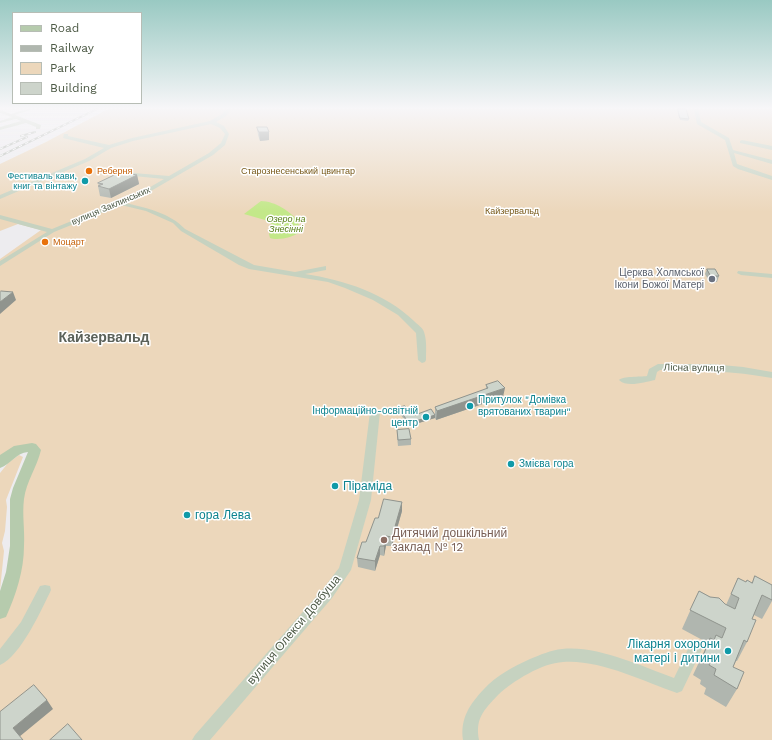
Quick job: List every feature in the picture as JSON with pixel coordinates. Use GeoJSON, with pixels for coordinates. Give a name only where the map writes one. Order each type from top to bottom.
{"type":"FeatureCollection","features":[{"type":"Feature","properties":{"kind":"main road"},"geometry":{"type":"LineString","coordinates":[[0,463],[8,455],[19,448],[32,447],[35,450],[33,459],[18,493],[15,567],[10,589],[0,612]]}},
{"type":"Feature","properties":{"kind":"street"},"geometry":{"type":"LineString","coordinates":[[94,144],[109,147]]}},
{"type":"Feature","properties":{"kind":"street"},"geometry":{"type":"LineString","coordinates":[[0,197],[87,160],[109,147],[120,144]]}},
{"type":"Feature","properties":{"kind":"street","name":"вулиця Заклинських"},"geometry":{"type":"LineString","coordinates":[[0,264],[52,231],[142,194],[211,154],[222,144]]}},
{"type":"Feature","properties":{"kind":"street"},"geometry":{"type":"LineString","coordinates":[[728,144],[735,165],[738,168],[772,178]]}},
{"type":"Feature","properties":{"kind":"street"},"geometry":{"type":"LineString","coordinates":[[750,144],[772,148]]}},
{"type":"Feature","properties":{"kind":"street"},"geometry":{"type":"LineString","coordinates":[[731,151],[772,162]]}},
{"type":"Feature","properties":{"kind":"street"},"geometry":{"type":"LineString","coordinates":[[119,173],[170,178]]}},
{"type":"Feature","properties":{"kind":"street"},"geometry":{"type":"LineString","coordinates":[[121,203],[148,210],[175,222],[183,230],[242,263],[266,270],[329,280],[376,298],[401,313],[420,332],[422,360]]}},
{"type":"Feature","properties":{"kind":"street"},"geometry":{"type":"LineString","coordinates":[[0,217],[52,231]]}},
{"type":"Feature","properties":{"kind":"street"},"geometry":{"type":"LineString","coordinates":[[292,274],[323,268]]}},
{"type":"Feature","properties":{"kind":"street"},"geometry":{"type":"LineString","coordinates":[[741,273],[772,276]]}},
{"type":"Feature","properties":{"kind":"street","name":"Лісна вулиця"},"geometry":{"type":"LineString","coordinates":[[624,380],[645,380],[652,378],[652,371],[656,368],[670,366],[743,370],[772,375]]}},
{"type":"Feature","properties":{"kind":"street","name":"вулиця Олекси Довбуша"},"geometry":{"type":"LineString","coordinates":[[200,740],[327,594],[345,570],[365,500],[375,412]]}},
{"type":"Feature","properties":{"kind":"street"},"geometry":{"type":"LineString","coordinates":[[0,658],[17,640],[29,622],[45,590]]}},
{"type":"Feature","properties":{"kind":"street"},"geometry":{"type":"LineString","coordinates":[[471,740],[469,724],[472,715],[495,687],[520,671],[548,659],[562,655],[581,656],[625,668],[677,686],[696,647]]}},
{"type":"Feature","properties":{"kind":"green space","name":"Старознесенський цвинтар"},"geometry":{"type":"Polygon","coordinates":[[[43,144],[772,144],[772,740],[0,740],[0,618],[21,496],[37,447],[0,460],[0,259],[41,230],[18,224],[0,231],[0,164],[43,144]]]}},
{"type":"Feature","properties":{"kind":"green space"},"geometry":{"type":"Polygon","coordinates":[[[19,455],[23,457],[6,500],[7,507],[5,531],[2,543],[4,551],[0,590],[0,473],[8,463],[19,455]]]}},
{"type":"Feature","properties":{"kind":"water","name":"Озеро на Знесінні"},"geometry":{"type":"Polygon","coordinates":[[[261,201],[266,201],[277,205],[292,214],[299,222],[298,229],[301,231],[286,238],[270,238],[269,234],[273,225],[265,220],[244,214],[261,201]]]}},
{"type":"Feature","properties":{"kind":"building"},"geometry":{"type":"Polygon","coordinates":[[[121,172],[137,175],[109,189],[98,186],[103,184],[98,183],[121,172]]]}},
{"type":"Feature","properties":{"kind":"building"},"geometry":{"type":"Polygon","coordinates":[[[707,269],[715,269],[719,276],[711,276],[707,269]]]}},
{"type":"Feature","properties":{"kind":"building"},"geometry":{"type":"Polygon","coordinates":[[[1,291],[13,292],[0,302],[1,291]]]}},
{"type":"Feature","properties":{"kind":"building"},"geometry":{"type":"Polygon","coordinates":[[[498,381],[505,388],[437,411],[435,407],[488,388],[486,385],[498,381]]]}},
{"type":"Feature","properties":{"kind":"building"},"geometry":{"type":"Polygon","coordinates":[[[405,406],[410,411],[412,410],[415,415],[431,409],[435,415],[409,423],[398,408],[405,406]]]}},
{"type":"Feature","properties":{"kind":"building"},"geometry":{"type":"Polygon","coordinates":[[[409,429],[411,439],[398,440],[397,430],[409,429]]]}},
{"type":"Feature","properties":{"kind":"building","name":"Дитячий дошкільний заклад № 12"},"geometry":{"type":"Polygon","coordinates":[[[384,499],[402,502],[392,537],[386,536],[384,546],[380,546],[375,561],[357,558],[362,542],[366,542],[375,518],[378,518],[384,499]]]}},
{"type":"Feature","properties":{"kind":"building"},"geometry":{"type":"Polygon","coordinates":[[[755,576],[772,585],[772,600],[762,595],[752,619],[756,620],[747,642],[744,640],[733,667],[744,672],[737,689],[714,675],[716,669],[709,665],[711,661],[703,656],[710,638],[714,640],[716,635],[722,638],[726,628],[690,610],[699,591],[710,597],[719,598],[725,604],[735,609],[739,598],[731,594],[738,578],[752,583],[755,576]]]}},
{"type":"Feature","properties":{"kind":"building"},"geometry":{"type":"Polygon","coordinates":[[[34,685],[47,700],[13,728],[23,740],[0,740],[0,712],[34,685]]]}},
{"type":"Feature","properties":{"kind":"building"},"geometry":{"type":"Polygon","coordinates":[[[68,724],[82,740],[50,740],[68,724]]]}},
{"type":"Feature","properties":{"kind":"railway"},"geometry":{"type":"LineString","coordinates":[[0,149],[12,144]]}},
{"type":"Feature","properties":{"kind":"railway"},"geometry":{"type":"LineString","coordinates":[[0,156],[26,144]]}},
{"type":"Feature","properties":{"kind":"place","name":"Реберня"},"geometry":{"type":"Point","coordinates":[89,171]}},
{"type":"Feature","properties":{"kind":"place","name":"Фестиваль кави, книг та вінтажу"},"geometry":{"type":"Point","coordinates":[85,181]}},
{"type":"Feature","properties":{"kind":"place","name":"Моцарт"},"geometry":{"type":"Point","coordinates":[45,242]}},
{"type":"Feature","properties":{"kind":"place","name":"Церква Холмської Ікони Божої Матері"},"geometry":{"type":"Point","coordinates":[712,279]}},
{"type":"Feature","properties":{"kind":"place","name":"Притулок \"Домівка врятованих тварин\""},"geometry":{"type":"Point","coordinates":[470,406]}},
{"type":"Feature","properties":{"kind":"place","name":"Інформаційно-освітній центр"},"geometry":{"type":"Point","coordinates":[426,417]}},
{"type":"Feature","properties":{"kind":"place","name":"Змієва гора"},"geometry":{"type":"Point","coordinates":[511,464]}},
{"type":"Feature","properties":{"kind":"place","name":"Піраміда"},"geometry":{"type":"Point","coordinates":[335,486]}},
{"type":"Feature","properties":{"kind":"place","name":"гора Лева"},"geometry":{"type":"Point","coordinates":[187,515]}},
{"type":"Feature","properties":{"kind":"place","name":"Дитячий дошкільний заклад № 12"},"geometry":{"type":"Point","coordinates":[384,540]}},
{"type":"Feature","properties":{"kind":"place","name":"Лікарня охорони матері і дитини"},"geometry":{"type":"Point","coordinates":[728,651]}},
{"type":"Feature","properties":{"kind":"district","name":"Кайзервальд"},"geometry":{"type":"Point","coordinates":[104,338]}}]}
